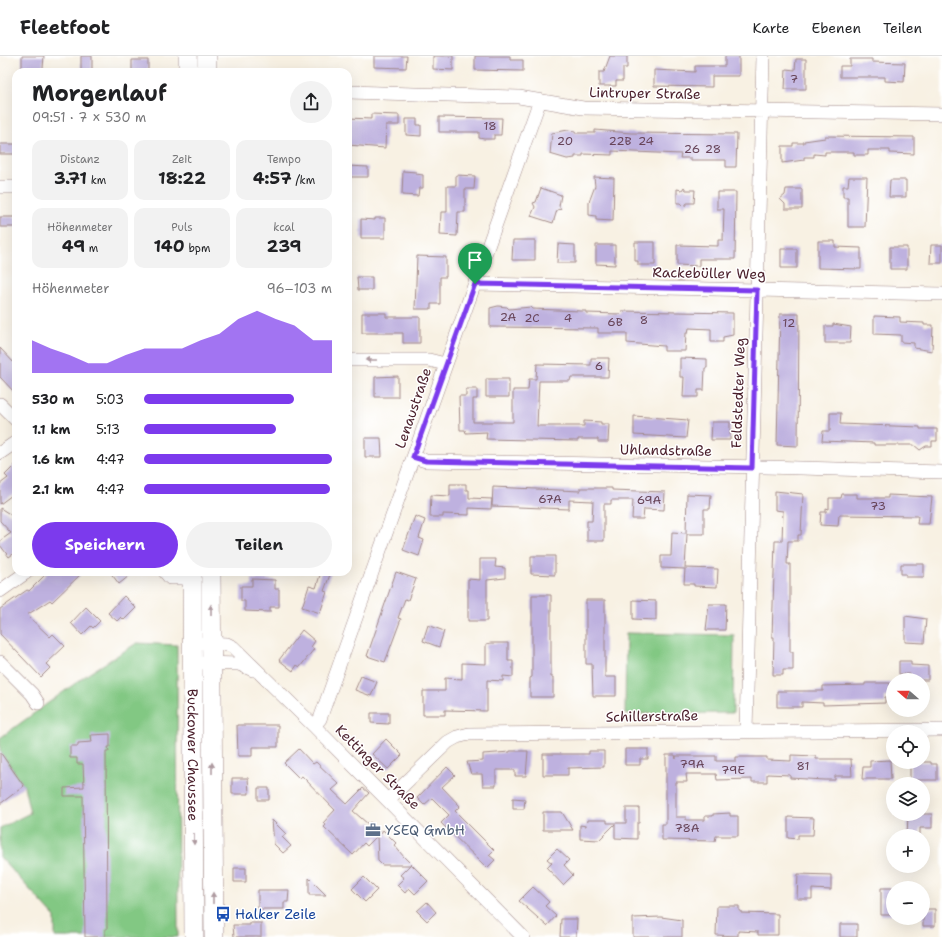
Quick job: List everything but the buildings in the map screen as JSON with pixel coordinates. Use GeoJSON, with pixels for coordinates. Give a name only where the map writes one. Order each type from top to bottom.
{"type":"FeatureCollection","features":[{"type":"Feature","properties":{"kind":"main road"},"geometry":{"type":"LineString","coordinates":[[188,56],[188,68]]}},
{"type":"Feature","properties":{"kind":"main road"},"geometry":{"type":"LineString","coordinates":[[207,56],[207,68]]}},
{"type":"Feature","properties":{"kind":"main road","name":"Buckower Chaussee"},"geometry":{"type":"LineString","coordinates":[[192,576],[194,937]]}},
{"type":"Feature","properties":{"kind":"main road","name":"Buckower Chaussee"},"geometry":{"type":"LineString","coordinates":[[211,576],[214,937]]}},
{"type":"Feature","properties":{"kind":"street","name":"Feldstedter Weg"},"geometry":{"type":"LineString","coordinates":[[746,731],[763,56]]}},
{"type":"Feature","properties":{"kind":"street","name":"Lintruper Straße"},"geometry":{"type":"LineString","coordinates":[[352,92],[519,97],[582,108],[942,114]]}},
{"type":"Feature","properties":{"kind":"street","name":"Lenaustraße"},"geometry":{"type":"LineString","coordinates":[[314,726],[320,719],[540,100]]}},
{"type":"Feature","properties":{"kind":"street"},"geometry":{"type":"LineString","coordinates":[[0,187],[12,187]]}},
{"type":"Feature","properties":{"kind":"street","name":"Rackebüller Weg"},"geometry":{"type":"LineString","coordinates":[[475,284],[942,294]]}},
{"type":"Feature","properties":{"kind":"street"},"geometry":{"type":"LineString","coordinates":[[352,360],[429,360],[445,364]]}},
{"type":"Feature","properties":{"kind":"street"},"geometry":{"type":"LineString","coordinates":[[0,404],[12,416]]}},
{"type":"Feature","properties":{"kind":"street"},"geometry":{"type":"LineString","coordinates":[[0,453],[12,445]]}},
{"type":"Feature","properties":{"kind":"street","name":"Uhlandstraße"},"geometry":{"type":"LineString","coordinates":[[413,457],[426,461],[942,472]]}},
{"type":"Feature","properties":{"kind":"street"},"geometry":{"type":"LineString","coordinates":[[0,591],[21,576]]}},
{"type":"Feature","properties":{"kind":"street"},"geometry":{"type":"LineString","coordinates":[[168,576],[170,578],[185,576]]}},
{"type":"Feature","properties":{"kind":"street","name":"Kettinger Straße"},"geometry":{"type":"LineString","coordinates":[[193,643],[227,644],[234,647],[524,937]]}},
{"type":"Feature","properties":{"kind":"street"},"geometry":{"type":"LineString","coordinates":[[0,662],[32,694],[38,703]]}},
{"type":"Feature","properties":{"kind":"street","name":"Kettinger Straße"},"geometry":{"type":"LineString","coordinates":[[193,663],[239,664],[260,673]]}},
{"type":"Feature","properties":{"kind":"street","name":"Schillerstraße"},"geometry":{"type":"LineString","coordinates":[[388,800],[448,742],[457,737],[469,734],[942,730]]}},
{"type":"Feature","properties":{"kind":"green space"},"geometry":{"type":"Polygon","coordinates":[[[626,633],[734,635],[733,713],[625,714],[626,633]]]}},
{"type":"Feature","properties":{"kind":"green space"},"geometry":{"type":"Polygon","coordinates":[[[137,643],[177,645],[178,937],[55,937],[55,917],[0,857],[0,828],[30,813],[24,786],[0,751],[0,738],[88,674],[137,643]]]}},
{"type":"Feature","properties":{"kind":"place","name":"YSEQ GmbH"},"geometry":{"type":"Point","coordinates":[373,830]}},
{"type":"Feature","properties":{"kind":"place","name":"Halker Zeile"},"geometry":{"type":"Point","coordinates":[223,914]}},
{"type":"Feature","properties":{"kind":"route"},"geometry":{"type":"LineString","coordinates":[[475,284],[757,290],[752,468],[426,461],[413,457],[445,364],[475,284]]}}]}
